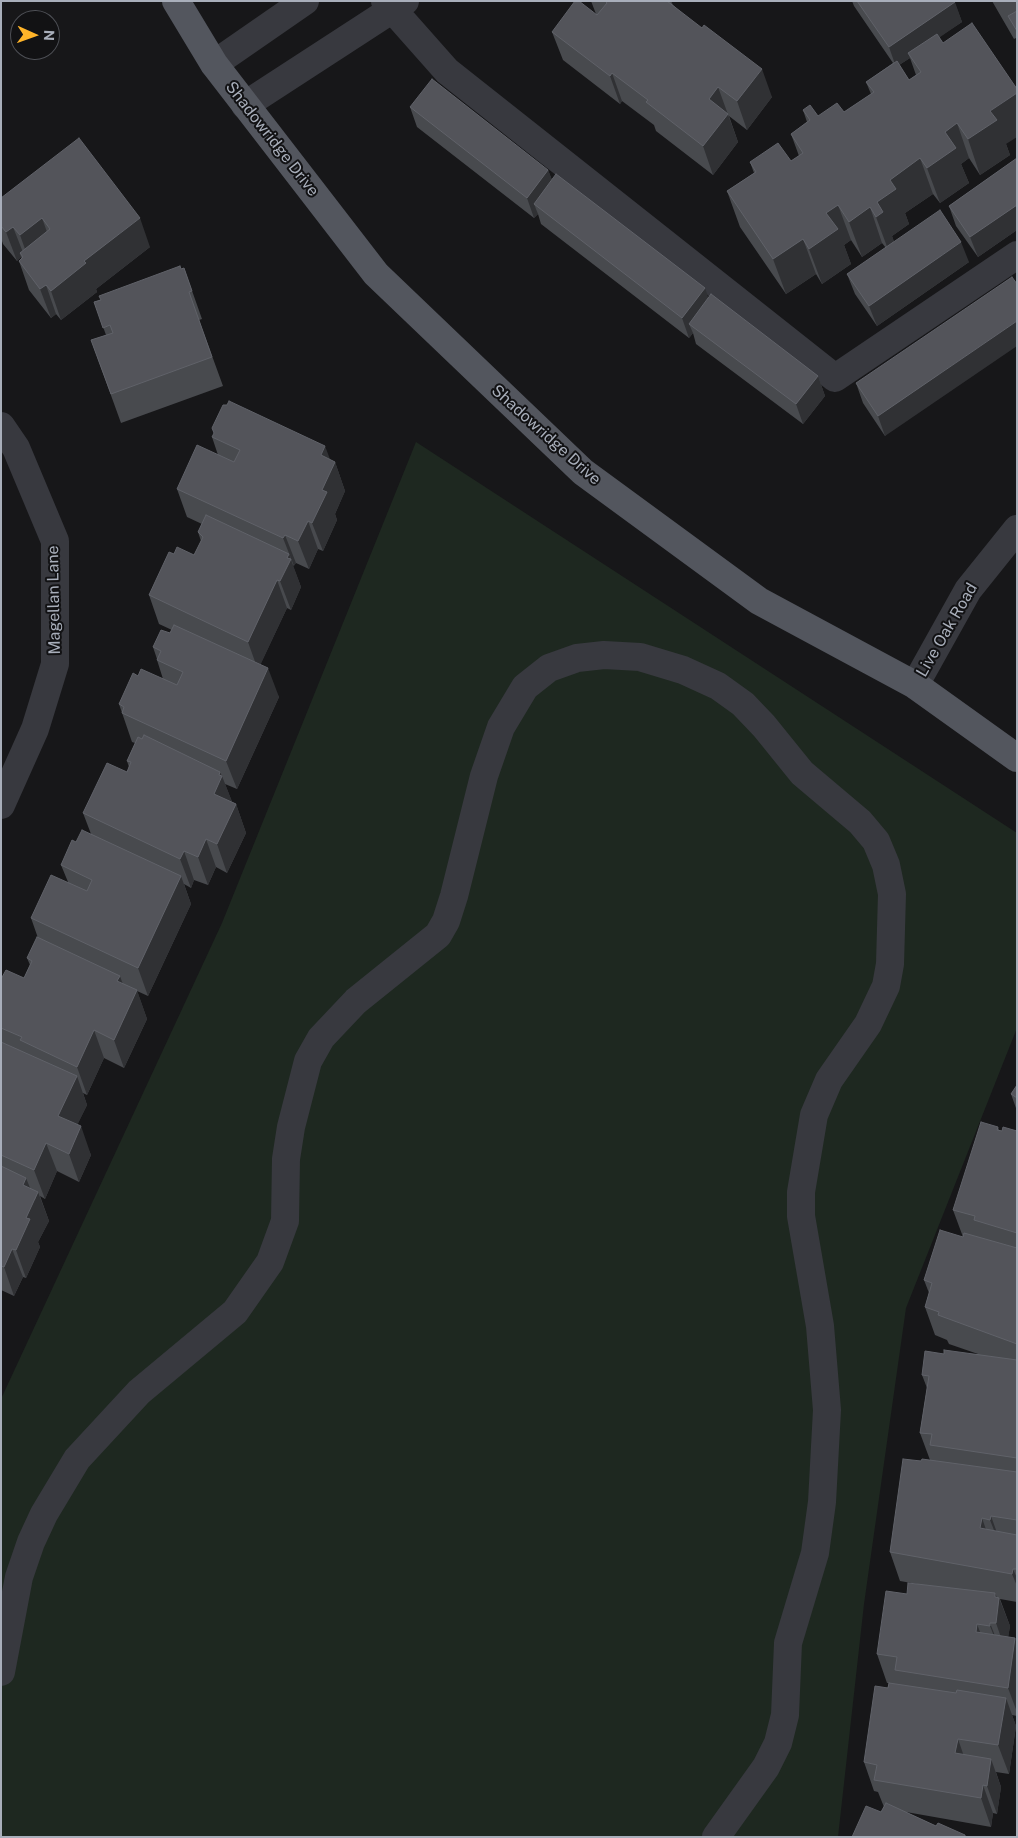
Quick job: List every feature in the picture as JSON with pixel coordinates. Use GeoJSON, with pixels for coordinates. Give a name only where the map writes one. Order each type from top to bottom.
{"type":"FeatureCollection","features":[{"type":"Feature","properties":{"kind":"main road","name":"Shadowridge Drive"},"geometry":{"type":"LineString","coordinates":[[176,1],[214,64],[376,274],[583,472],[759,601],[915,685],[1017,758]]}},
{"type":"Feature","properties":{"kind":"street"},"geometry":{"type":"LineString","coordinates":[[214,64],[305,1]]}},
{"type":"Feature","properties":{"kind":"street"},"geometry":{"type":"LineString","coordinates":[[246,105],[394,4],[447,71],[835,378],[1017,255]]}},
{"type":"Feature","properties":{"kind":"street","name":"Magellan Lane"},"geometry":{"type":"LineString","coordinates":[[1,426],[16,448],[55,541],[55,664],[35,729],[1,805]]}},
{"type":"Feature","properties":{"kind":"street","name":"Live Oak Road"},"geometry":{"type":"LineString","coordinates":[[915,685],[968,590],[1017,528]]}},
{"type":"Feature","properties":{"kind":"street"},"geometry":{"type":"LineString","coordinates":[[1,1672],[19,1577],[31,1542],[44,1514],[76,1460],[139,1392],[235,1312],[270,1262],[285,1221],[286,1159],[293,1118],[308,1061],[321,1038],[356,1001],[438,935],[446,921],[454,896],[484,776],[498,735],[525,687],[549,668],[577,658],[604,655],[640,657],[683,670],[718,686],[743,704],[764,726],[802,773],[860,822],[876,841],[886,865],[892,894],[891,955],[886,986],[868,1024],[829,1080],[814,1115],[801,1192],[801,1216],[820,1326],[827,1410],[822,1502],[816,1553],[788,1643],[785,1715],[778,1743],[766,1767],[716,1837]]}},
{"type":"Feature","properties":{"kind":"shaded area"},"geometry":{"type":"Polygon","coordinates":[[[416,442],[1017,833],[1017,1028],[906,1308],[864,1604],[838,1837],[1,1837],[1,1399],[222,923],[416,442]]]}},
{"type":"Feature","properties":{"kind":"building"},"geometry":{"type":"Polygon","coordinates":[[[575,1],[579,1],[597,15],[607,3],[605,1],[667,1],[702,28],[704,25],[762,69],[737,101],[718,87],[709,99],[728,114],[703,146],[646,102],[648,100],[612,73],[610,76],[552,32],[575,1]]]}},
{"type":"Feature","properties":{"kind":"building"},"geometry":{"type":"Polygon","coordinates":[[[857,1],[954,1],[955,2],[889,47],[857,1]]]}},
{"type":"Feature","properties":{"kind":"building"},"geometry":{"type":"Polygon","coordinates":[[[1017,11],[1017,31],[1008,16],[1017,11]]]}},
{"type":"Feature","properties":{"kind":"building"},"geometry":{"type":"Polygon","coordinates":[[[972,23],[1017,89],[1017,93],[990,111],[997,120],[968,139],[957,123],[945,132],[956,148],[927,168],[920,158],[890,180],[896,189],[877,202],[883,212],[876,217],[870,207],[849,222],[838,205],[826,213],[838,229],[809,249],[803,239],[773,259],[727,191],[756,172],[750,162],[778,143],[791,161],[803,153],[791,134],[810,120],[803,110],[810,105],[818,116],[837,103],[844,112],[874,92],[866,82],[897,61],[909,80],[921,72],[908,53],[937,34],[943,43],[972,23]]]}},
{"type":"Feature","properties":{"kind":"building"},"geometry":{"type":"Polygon","coordinates":[[[432,79],[548,170],[527,198],[410,107],[432,79]]]}},
{"type":"Feature","properties":{"kind":"building"},"geometry":{"type":"Polygon","coordinates":[[[79,138],[140,218],[84,261],[86,263],[51,291],[46,285],[40,289],[19,261],[23,257],[20,253],[50,229],[42,218],[20,235],[13,227],[6,232],[1,226],[1,198],[79,138]]]}},
{"type":"Feature","properties":{"kind":"building"},"geometry":{"type":"Polygon","coordinates":[[[1017,158],[1017,205],[970,237],[949,206],[1017,158]]]}},
{"type":"Feature","properties":{"kind":"building"},"geometry":{"type":"Polygon","coordinates":[[[556,174],[705,288],[682,318],[534,204],[556,174]]]}},
{"type":"Feature","properties":{"kind":"building"},"geometry":{"type":"Polygon","coordinates":[[[940,210],[961,242],[869,306],[847,274],[940,210]]]}},
{"type":"Feature","properties":{"kind":"building"},"geometry":{"type":"Polygon","coordinates":[[[180,266],[181,269],[184,268],[192,291],[189,292],[212,357],[111,394],[91,340],[113,333],[110,325],[103,328],[94,302],[101,300],[99,296],[180,266]]]}},
{"type":"Feature","properties":{"kind":"building"},"geometry":{"type":"Polygon","coordinates":[[[1012,277],[1017,284],[1017,321],[878,416],[856,383],[1012,277]]]}},
{"type":"Feature","properties":{"kind":"building"},"geometry":{"type":"Polygon","coordinates":[[[711,294],[818,376],[796,404],[689,324],[711,294]]]}},
{"type":"Feature","properties":{"kind":"building"},"geometry":{"type":"Polygon","coordinates":[[[229,401],[325,446],[321,455],[335,462],[322,490],[327,492],[312,523],[308,521],[298,541],[285,535],[283,538],[177,489],[197,445],[234,462],[240,450],[212,437],[214,433],[212,428],[223,405],[227,405],[229,401]]]}},
{"type":"Feature","properties":{"kind":"building"},"geometry":{"type":"Polygon","coordinates":[[[206,515],[289,554],[287,558],[291,559],[280,581],[277,580],[248,642],[149,595],[169,552],[174,554],[177,547],[194,555],[203,537],[198,532],[206,515]]]}},
{"type":"Feature","properties":{"kind":"building"},"geometry":{"type":"Polygon","coordinates":[[[174,625],[268,668],[226,761],[122,713],[124,707],[119,704],[133,673],[138,676],[141,669],[177,685],[183,672],[157,660],[161,651],[153,647],[161,630],[170,633],[174,625]]]}},
{"type":"Feature","properties":{"kind":"building"},"geometry":{"type":"Polygon","coordinates":[[[144,735],[220,772],[219,775],[222,776],[214,794],[236,804],[217,844],[206,839],[198,857],[184,851],[180,859],[83,813],[107,763],[127,772],[131,762],[127,761],[138,737],[142,739],[144,735]]]}},
{"type":"Feature","properties":{"kind":"building"},"geometry":{"type":"Polygon","coordinates":[[[82,830],[181,876],[138,968],[31,918],[51,875],[87,891],[92,880],[61,865],[72,840],[76,842],[82,830]]]}},
{"type":"Feature","properties":{"kind":"building"},"geometry":{"type":"Polygon","coordinates":[[[37,937],[120,976],[117,981],[137,990],[114,1040],[94,1030],[77,1067],[20,1040],[22,1037],[1,1028],[1,979],[6,970],[24,978],[32,961],[27,958],[37,937]]]}},
{"type":"Feature","properties":{"kind":"building"},"geometry":{"type":"Polygon","coordinates":[[[1,1042],[77,1076],[58,1116],[81,1126],[69,1154],[46,1143],[34,1170],[1,1155],[1,1042]]]}},
{"type":"Feature","properties":{"kind":"building"},"geometry":{"type":"Polygon","coordinates":[[[1017,1085],[1017,1098],[1011,1094],[1017,1085]]]}},
{"type":"Feature","properties":{"kind":"building"},"geometry":{"type":"Polygon","coordinates":[[[981,1122],[998,1127],[997,1130],[1002,1131],[1003,1127],[1017,1131],[1017,1233],[974,1220],[975,1216],[953,1210],[981,1122]]]}},
{"type":"Feature","properties":{"kind":"building"},"geometry":{"type":"Polygon","coordinates":[[[1,1166],[26,1178],[23,1185],[38,1192],[26,1218],[30,1219],[16,1250],[12,1249],[4,1267],[1,1266],[1,1166]]]}},
{"type":"Feature","properties":{"kind":"building"},"geometry":{"type":"Polygon","coordinates":[[[940,1230],[963,1237],[964,1233],[1017,1248],[1017,1344],[938,1315],[939,1312],[925,1307],[932,1283],[924,1280],[940,1230]]]}},
{"type":"Feature","properties":{"kind":"building"},"geometry":{"type":"Polygon","coordinates":[[[944,1350],[1017,1360],[1017,1458],[930,1445],[932,1434],[920,1433],[929,1376],[922,1375],[925,1351],[944,1354],[944,1350]]]}},
{"type":"Feature","properties":{"kind":"building"},"geometry":{"type":"Polygon","coordinates":[[[903,1459],[921,1461],[922,1459],[1017,1472],[1017,1520],[991,1516],[990,1520],[982,1518],[980,1528],[1017,1535],[1017,1569],[1013,1569],[1012,1574],[890,1552],[903,1459]]]}},
{"type":"Feature","properties":{"kind":"building"},"geometry":{"type":"Polygon","coordinates":[[[908,1583],[995,1593],[995,1597],[999,1598],[996,1623],[990,1623],[990,1626],[977,1624],[976,1632],[1015,1638],[1008,1688],[895,1670],[897,1657],[877,1654],[886,1591],[907,1594],[908,1583]]]}},
{"type":"Feature","properties":{"kind":"building"},"geometry":{"type":"Polygon","coordinates":[[[889,1683],[956,1693],[957,1690],[1006,1698],[998,1745],[958,1739],[955,1753],[991,1759],[987,1786],[983,1785],[981,1798],[874,1780],[877,1765],[864,1762],[875,1686],[888,1688],[889,1683]]]}},
{"type":"Feature","properties":{"kind":"building"},"geometry":{"type":"Polygon","coordinates":[[[886,1803],[936,1826],[938,1823],[965,1835],[965,1837],[852,1837],[866,1806],[881,1812],[886,1803]]]}}]}
